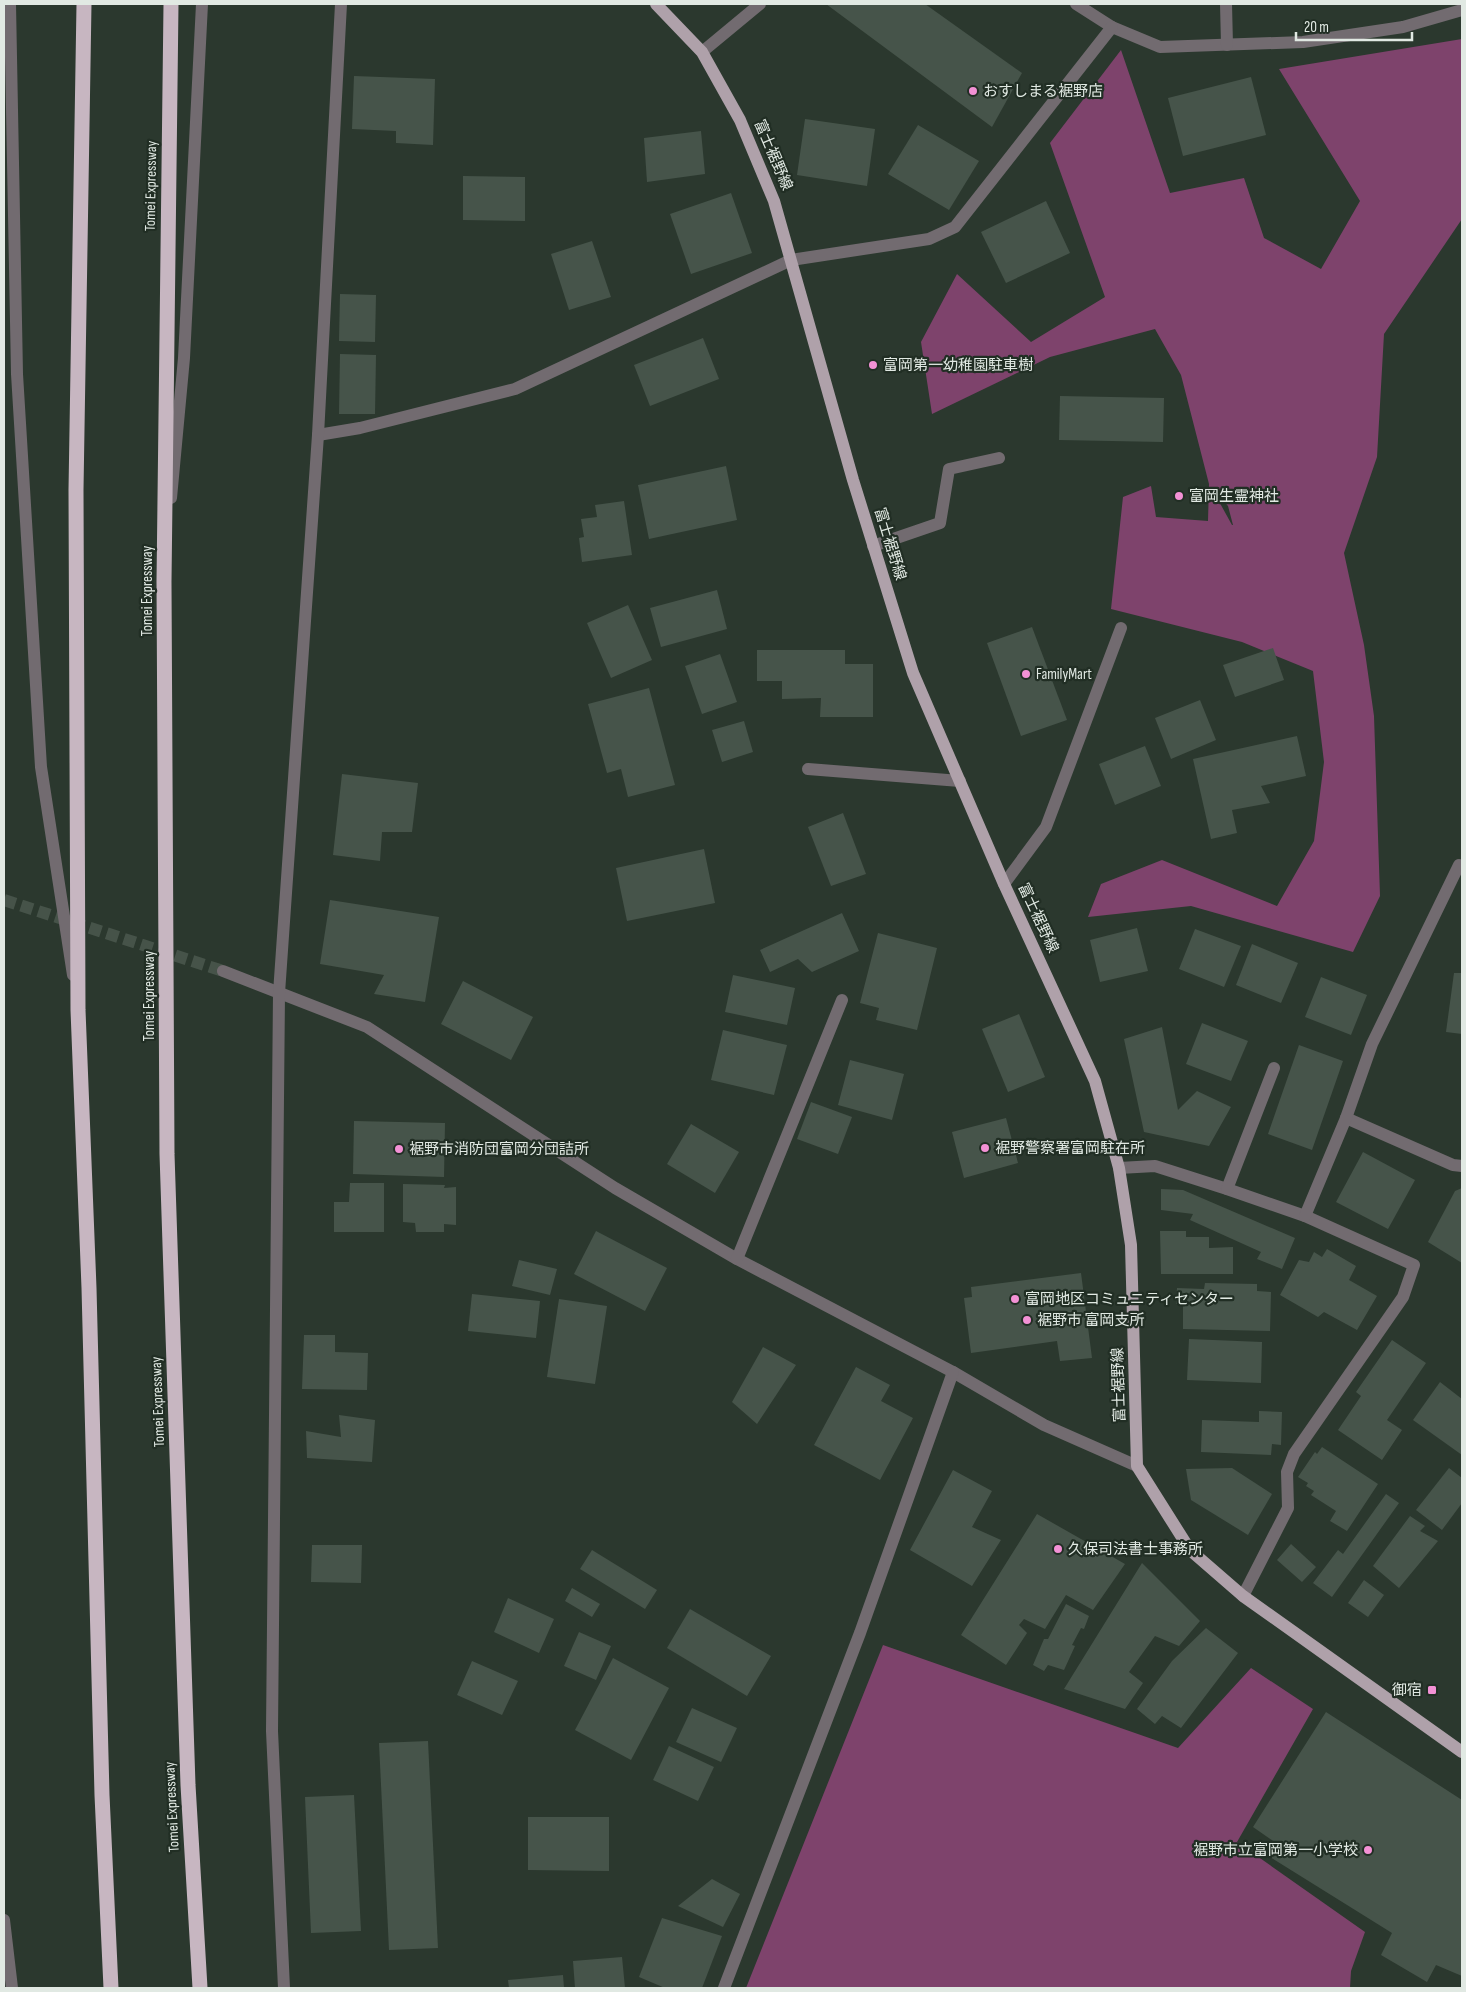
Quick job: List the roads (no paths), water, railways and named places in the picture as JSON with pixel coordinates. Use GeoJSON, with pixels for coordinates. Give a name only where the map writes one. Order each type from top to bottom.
{"type":"FeatureCollection","features":[{"type":"Feature","properties":{"kind":"highway"},"geometry":{"type":"LineString","coordinates":[[84,4],[76,490],[78,1010],[89,1288],[102,1795],[112,1988]]}},
{"type":"Feature","properties":{"kind":"highway","name":"Tomei Expressway"},"geometry":{"type":"LineString","coordinates":[[171,4],[164,582],[168,1164],[188,1785],[200,1988]]}},
{"type":"Feature","properties":{"kind":"main road","name":"富士裾野線"},"geometry":{"type":"LineString","coordinates":[[656,4],[702,52],[740,120],[774,201],[874,546],[913,673],[1004,884],[1095,1081],[1119,1168],[1131,1245],[1138,1466],[1190,1550],[1243,1596],[1462,1752]]}},
{"type":"Feature","properties":{"kind":"street"},"geometry":{"type":"LineString","coordinates":[[10,4],[16,374],[41,767],[78,1010]]}},
{"type":"Feature","properties":{"kind":"street"},"geometry":{"type":"LineString","coordinates":[[164,582],[184,358],[202,4]]}},
{"type":"Feature","properties":{"kind":"street"},"geometry":{"type":"LineString","coordinates":[[284,1988],[272,1731],[279,993],[318,435],[341,4]]}},
{"type":"Feature","properties":{"kind":"street"},"geometry":{"type":"LineString","coordinates":[[702,52],[760,4]]}},
{"type":"Feature","properties":{"kind":"street"},"geometry":{"type":"LineString","coordinates":[[1076,4],[1112,27],[1160,47],[1303,42],[1403,27],[1462,10]]}},
{"type":"Feature","properties":{"kind":"street"},"geometry":{"type":"LineString","coordinates":[[1226,4],[1227,45]]}},
{"type":"Feature","properties":{"kind":"street"},"geometry":{"type":"LineString","coordinates":[[318,435],[360,428],[515,389],[791,260],[929,239],[955,227],[1112,27]]}},
{"type":"Feature","properties":{"kind":"street"},"geometry":{"type":"LineString","coordinates":[[874,546],[940,523],[950,469],[999,458]]}},
{"type":"Feature","properties":{"kind":"street"},"geometry":{"type":"LineString","coordinates":[[1004,884],[1046,827],[1121,628]]}},
{"type":"Feature","properties":{"kind":"street"},"geometry":{"type":"LineString","coordinates":[[808,769],[960,781]]}},
{"type":"Feature","properties":{"kind":"street"},"geometry":{"type":"LineString","coordinates":[[1305,1216],[1346,1118],[1372,1044],[1459,865]]}},
{"type":"Feature","properties":{"kind":"street"},"geometry":{"type":"LineString","coordinates":[[224,971],[368,1027],[615,1188],[737,1259],[952,1372],[1044,1425],[1138,1466]]}},
{"type":"Feature","properties":{"kind":"street"},"geometry":{"type":"LineString","coordinates":[[737,1259],[842,1000]]}},
{"type":"Feature","properties":{"kind":"street"},"geometry":{"type":"LineString","coordinates":[[1227,1189],[1274,1068]]}},
{"type":"Feature","properties":{"kind":"street"},"geometry":{"type":"LineString","coordinates":[[1346,1118],[1453,1165],[1462,1166]]}},
{"type":"Feature","properties":{"kind":"street"},"geometry":{"type":"LineString","coordinates":[[1119,1168],[1155,1166],[1227,1189],[1305,1216],[1414,1266],[1403,1297],[1294,1454],[1287,1472],[1288,1508],[1243,1596]]}},
{"type":"Feature","properties":{"kind":"street"},"geometry":{"type":"LineString","coordinates":[[724,1988],[860,1633],[952,1372]]}},
{"type":"Feature","properties":{"kind":"street"},"geometry":{"type":"LineString","coordinates":[[4,1920],[12,1988]]}},
{"type":"Feature","properties":{"kind":"tunnel"},"geometry":{"type":"LineString","coordinates":[[4,900],[223,971]]}},
{"type":"Feature","properties":{"kind":"place","name":"おすしまる裾野店"},"geometry":{"type":"Point","coordinates":[973,91]}},
{"type":"Feature","properties":{"kind":"place","name":"富岡第一幼稚園駐車樹"},"geometry":{"type":"Point","coordinates":[873,365]}},
{"type":"Feature","properties":{"kind":"place","name":"富岡生霊神社"},"geometry":{"type":"Point","coordinates":[1179,496]}},
{"type":"Feature","properties":{"kind":"place","name":"FamilyMart"},"geometry":{"type":"Point","coordinates":[1026,674]}},
{"type":"Feature","properties":{"kind":"place","name":"裾野警察署富岡駐在所"},"geometry":{"type":"Point","coordinates":[985,1148]}},
{"type":"Feature","properties":{"kind":"place","name":"裾野市消防団富岡分団詰所"},"geometry":{"type":"Point","coordinates":[399,1149]}},
{"type":"Feature","properties":{"kind":"place","name":"富岡地区コミュニティセンター"},"geometry":{"type":"Point","coordinates":[1015,1299]}},
{"type":"Feature","properties":{"kind":"place","name":"裾野市 富岡支所"},"geometry":{"type":"Point","coordinates":[1027,1320]}},
{"type":"Feature","properties":{"kind":"place","name":"久保司法書士事務所"},"geometry":{"type":"Point","coordinates":[1058,1549]}},
{"type":"Feature","properties":{"kind":"place","name":"御宿"},"geometry":{"type":"Point","coordinates":[1432,1690]}},
{"type":"Feature","properties":{"kind":"place","name":"裾野市立富岡第一小学校"},"geometry":{"type":"Point","coordinates":[1368,1850]}}]}
